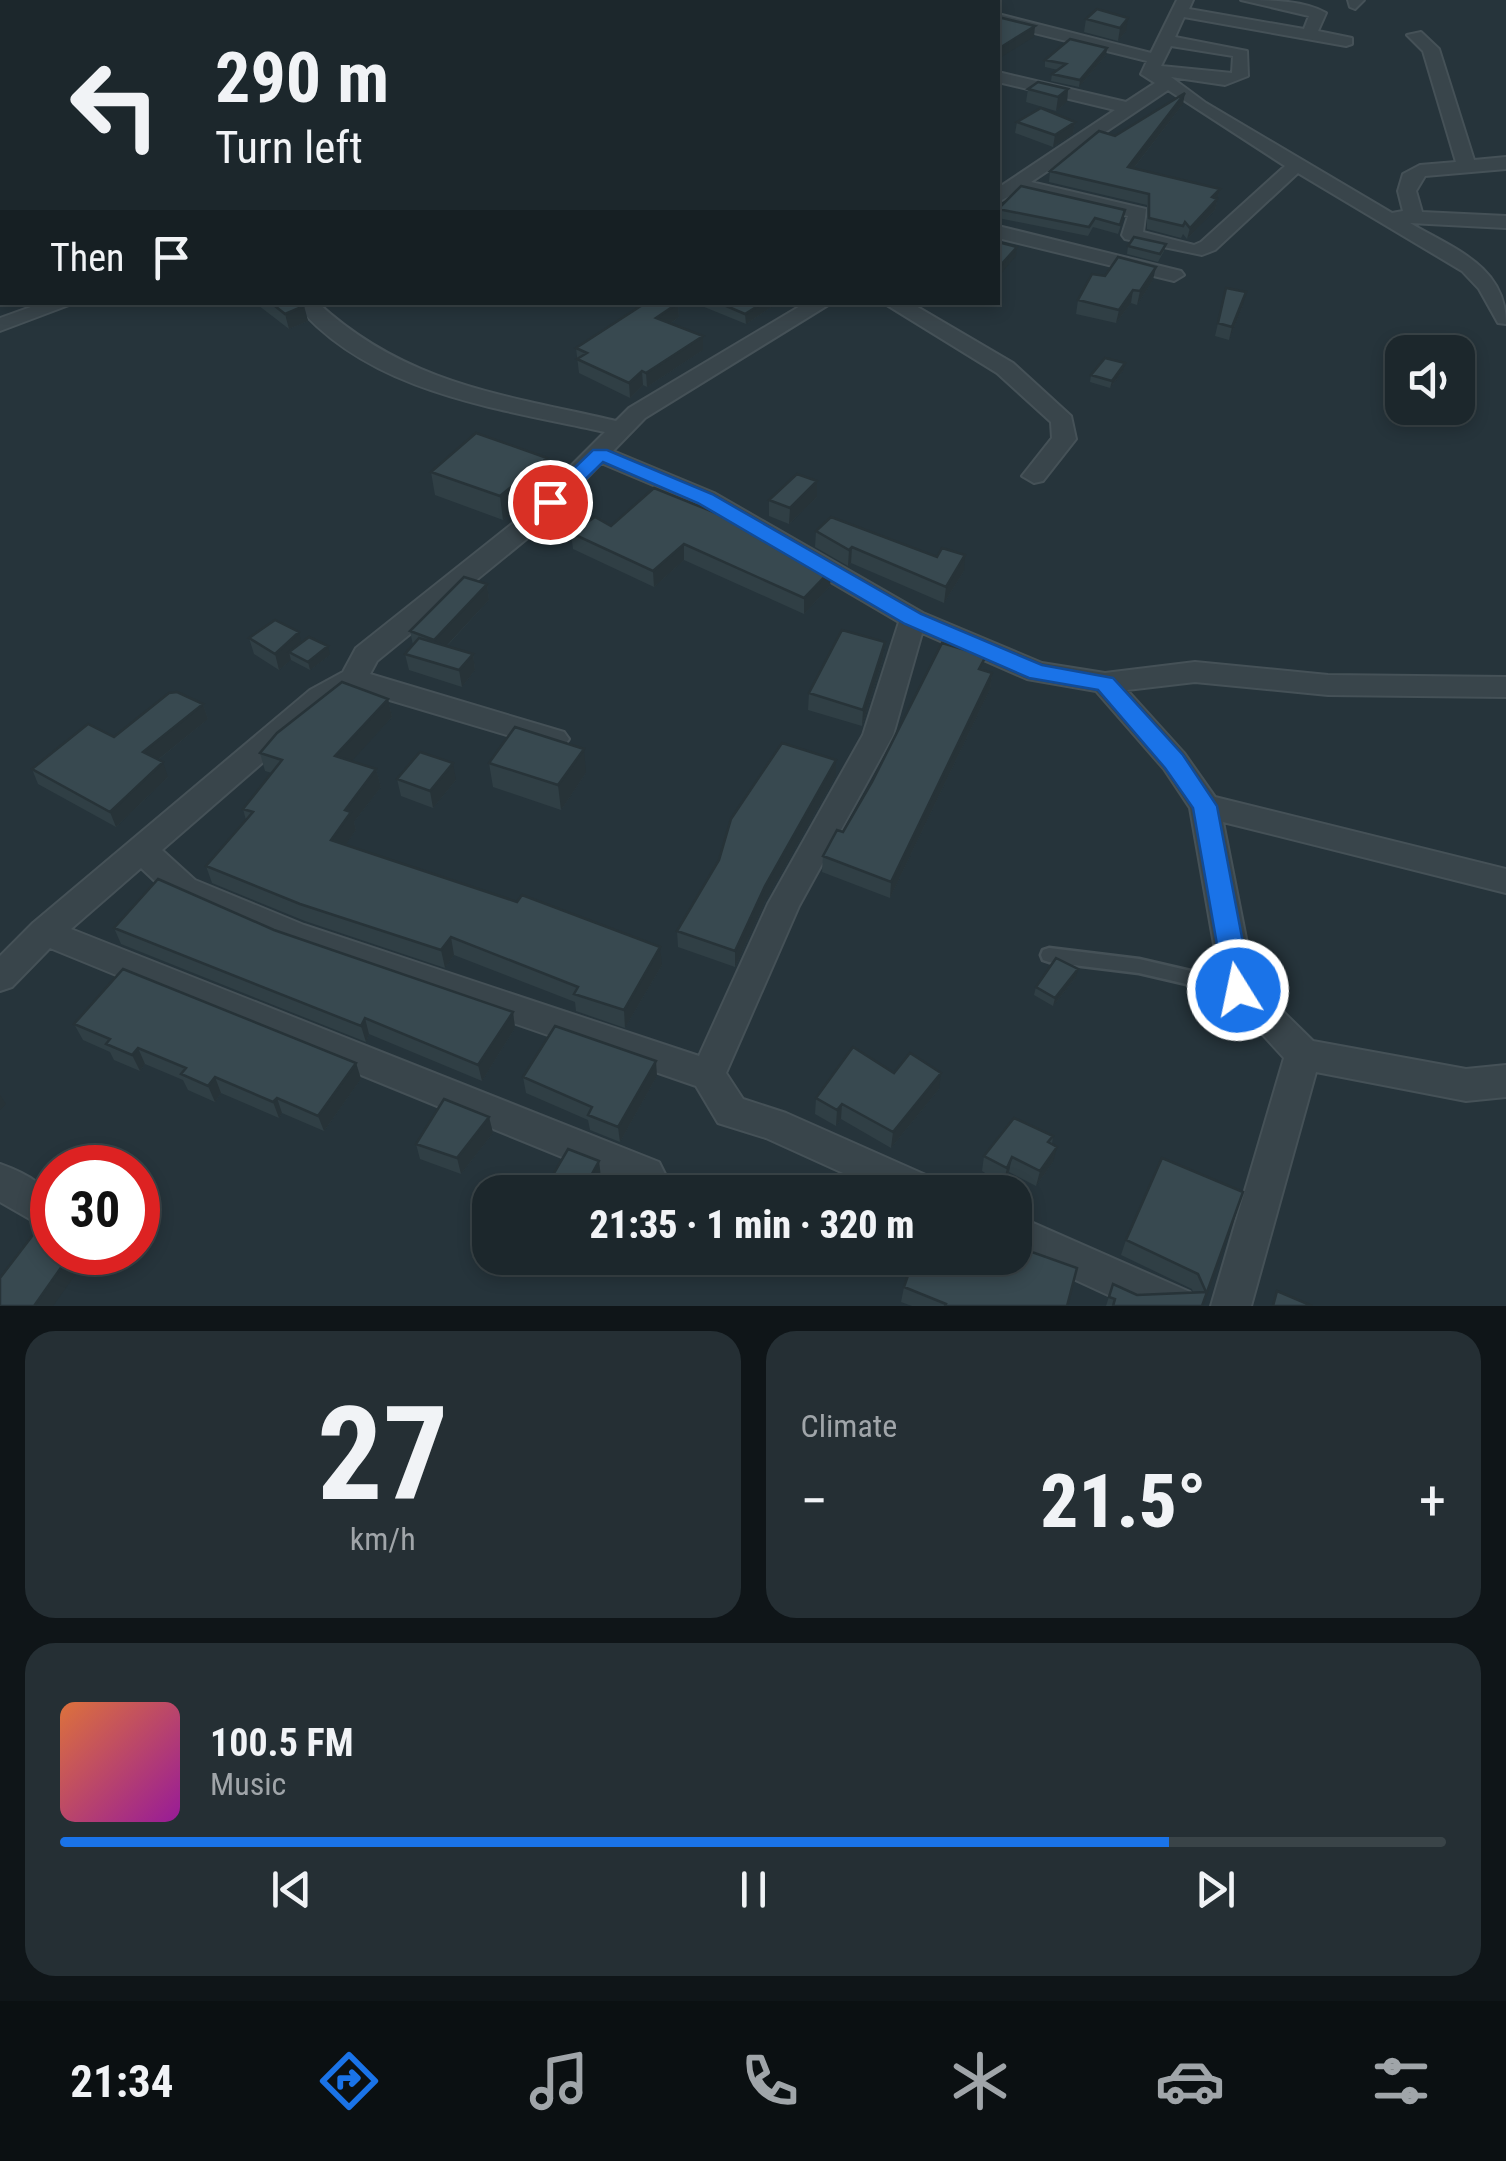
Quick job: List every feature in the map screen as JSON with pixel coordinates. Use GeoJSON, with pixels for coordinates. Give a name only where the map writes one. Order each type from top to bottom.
{"type":"FeatureCollection","features":[{"type":"Feature","properties":{"kind":"street"},"geometry":{"type":"LineString","coordinates":[[1249,0],[1318,13],[1309,35]]}},
{"type":"Feature","properties":{"kind":"street"},"geometry":{"type":"LineString","coordinates":[[1153,68],[1183,6],[1346,41]]}},
{"type":"Feature","properties":{"kind":"street"},"geometry":{"type":"LineString","coordinates":[[1000,21],[1153,68],[1200,106],[1299,162],[1383,216],[1410,228],[1482,280],[1506,318]]}},
{"type":"Feature","properties":{"kind":"street"},"geometry":{"type":"LineString","coordinates":[[1415,35],[1431,48],[1466,164]]}},
{"type":"Feature","properties":{"kind":"street"},"geometry":{"type":"LineString","coordinates":[[1000,38],[1225,80],[1240,76],[1241,54],[1166,40]]}},
{"type":"Feature","properties":{"kind":"street"},"geometry":{"type":"LineString","coordinates":[[1000,77],[1128,108]]}},
{"type":"Feature","properties":{"kind":"street"},"geometry":{"type":"LineString","coordinates":[[1000,195],[1168,82]]}},
{"type":"Feature","properties":{"kind":"street"},"geometry":{"type":"LineString","coordinates":[[1019,185],[1139,213],[1132,236],[1195,251],[1208,246],[1299,162]]}},
{"type":"Feature","properties":{"kind":"street"},"geometry":{"type":"LineString","coordinates":[[1414,218],[1407,191],[1410,178],[1420,171],[1506,163]]}},
{"type":"Feature","properties":{"kind":"street"},"geometry":{"type":"LineString","coordinates":[[1383,216],[1506,222]]}},
{"type":"Feature","properties":{"kind":"street"},"geometry":{"type":"LineString","coordinates":[[1000,233],[1172,279],[1180,247]]}},
{"type":"Feature","properties":{"kind":"street"},"geometry":{"type":"LineString","coordinates":[[1482,280],[1506,284]]}},
{"type":"Feature","properties":{"kind":"street"},"geometry":{"type":"LineString","coordinates":[[0,325],[19,310],[49,305]]}},
{"type":"Feature","properties":{"kind":"street"},"geometry":{"type":"LineString","coordinates":[[307,305],[347,342],[390,365],[456,390],[620,429]]}},
{"type":"Feature","properties":{"kind":"street"},"geometry":{"type":"LineString","coordinates":[[0,976],[45,932],[320,697],[354,678],[366,655],[526,526],[600,454],[620,429],[664,395],[818,305]]}},
{"type":"Feature","properties":{"kind":"street"},"geometry":{"type":"LineString","coordinates":[[897,305],[986,354],[1063,420],[1064,439],[1034,476]]}},
{"type":"Feature","properties":{"kind":"street"},"geometry":{"type":"LineString","coordinates":[[600,454],[705,498],[913,619],[1037,672],[1105,683],[1195,672],[1328,685],[1506,687]]}},
{"type":"Feature","properties":{"kind":"street"},"geometry":{"type":"LineString","coordinates":[[708,1075],[784,904],[878,735],[913,619]]}},
{"type":"Feature","properties":{"kind":"street"},"geometry":{"type":"LineString","coordinates":[[354,678],[554,739]]}},
{"type":"Feature","properties":{"kind":"street"},"geometry":{"type":"LineString","coordinates":[[1105,683],[1174,762],[1205,806],[1238,990],[1303,1054],[1466,1085],[1506,1081]]}},
{"type":"Feature","properties":{"kind":"street"},"geometry":{"type":"LineString","coordinates":[[1205,806],[1506,881]]}},
{"type":"Feature","properties":{"kind":"street"},"geometry":{"type":"LineString","coordinates":[[143,852],[184,888],[293,934],[708,1075],[731,1112],[772,1124],[886,1175]]}},
{"type":"Feature","properties":{"kind":"street"},"geometry":{"type":"LineString","coordinates":[[45,932],[646,1174]]}},
{"type":"Feature","properties":{"kind":"street"},"geometry":{"type":"LineString","coordinates":[[1231,1306],[1303,1054]]}},
{"type":"Feature","properties":{"kind":"street"},"geometry":{"type":"LineString","coordinates":[[0,1182],[30,1201]]}},
{"type":"Feature","properties":{"kind":"street"},"geometry":{"type":"LineString","coordinates":[[1032,1242],[1176,1306]]}},
{"type":"Feature","properties":{"kind":"lane"},"geometry":{"type":"LineString","coordinates":[[1048,954],[1139,966],[1238,990]]}},
{"type":"Feature","properties":{"kind":"building"},"geometry":{"type":"Polygon","coordinates":[[[1097,9],[1128,18],[1120,28],[1086,19],[1097,9]]]}},
{"type":"Feature","properties":{"kind":"building"},"geometry":{"type":"Polygon","coordinates":[[[1000,17],[1035,26],[1000,48],[1000,17]]]}},
{"type":"Feature","properties":{"kind":"building"},"geometry":{"type":"Polygon","coordinates":[[[1070,39],[1107,48],[1080,80],[1052,74],[1066,64],[1045,60],[1070,39]]]}},
{"type":"Feature","properties":{"kind":"building"},"geometry":{"type":"Polygon","coordinates":[[[1038,82],[1068,89],[1058,97],[1028,89],[1038,82]]]}},
{"type":"Feature","properties":{"kind":"building"},"geometry":{"type":"Polygon","coordinates":[[[1185,93],[1128,167],[1220,189],[1212,197],[1217,199],[1190,228],[1185,222],[1183,226],[1149,218],[1149,194],[1050,171],[1099,131],[1115,136],[1185,93]]]}},
{"type":"Feature","properties":{"kind":"building"},"geometry":{"type":"Polygon","coordinates":[[[1041,108],[1075,122],[1055,135],[1017,122],[1041,108]]]}},
{"type":"Feature","properties":{"kind":"building"},"geometry":{"type":"Polygon","coordinates":[[[1021,186],[1125,210],[1120,225],[1095,218],[1089,227],[1000,207],[1021,186]]]}},
{"type":"Feature","properties":{"kind":"building"},"geometry":{"type":"Polygon","coordinates":[[[1134,237],[1166,244],[1160,254],[1128,246],[1134,237]]]}},
{"type":"Feature","properties":{"kind":"building"},"geometry":{"type":"Polygon","coordinates":[[[1000,243],[1017,247],[1000,266],[1000,243]]]}},
{"type":"Feature","properties":{"kind":"building"},"geometry":{"type":"Polygon","coordinates":[[[1118,257],[1156,267],[1140,291],[1133,290],[1119,310],[1078,300],[1092,274],[1105,276],[1118,257]]]}},
{"type":"Feature","properties":{"kind":"building"},"geometry":{"type":"Polygon","coordinates":[[[1226,288],[1246,292],[1232,327],[1218,323],[1226,288]]]}},
{"type":"Feature","properties":{"kind":"building"},"geometry":{"type":"Polygon","coordinates":[[[274,305],[304,306],[285,314],[274,305]]]}},
{"type":"Feature","properties":{"kind":"building"},"geometry":{"type":"Polygon","coordinates":[[[642,305],[675,305],[656,318],[703,336],[646,373],[642,371],[629,383],[577,359],[587,353],[576,348],[642,305]]]}},
{"type":"Feature","properties":{"kind":"building"},"geometry":{"type":"Polygon","coordinates":[[[724,305],[759,305],[745,314],[724,305]]]}},
{"type":"Feature","properties":{"kind":"building"},"geometry":{"type":"Polygon","coordinates":[[[1105,358],[1125,363],[1112,381],[1091,375],[1105,358]]]}},
{"type":"Feature","properties":{"kind":"building"},"geometry":{"type":"Polygon","coordinates":[[[476,433],[547,458],[500,496],[431,472],[476,433]]]}},
{"type":"Feature","properties":{"kind":"building"},"geometry":{"type":"Polygon","coordinates":[[[797,474],[817,481],[790,508],[769,500],[797,474]]]}},
{"type":"Feature","properties":{"kind":"building"},"geometry":{"type":"Polygon","coordinates":[[[654,488],[753,528],[750,531],[831,570],[804,598],[684,544],[653,571],[571,533],[595,517],[611,526],[654,488]]]}},
{"type":"Feature","properties":{"kind":"building"},"geometry":{"type":"Polygon","coordinates":[[[831,517],[937,557],[942,548],[965,555],[946,587],[852,547],[849,550],[816,531],[831,517]]]}},
{"type":"Feature","properties":{"kind":"building"},"geometry":{"type":"Polygon","coordinates":[[[464,577],[487,584],[434,640],[410,631],[464,577]]]}},
{"type":"Feature","properties":{"kind":"building"},"geometry":{"type":"Polygon","coordinates":[[[275,620],[299,632],[275,654],[249,638],[275,620]]]}},
{"type":"Feature","properties":{"kind":"building"},"geometry":{"type":"Polygon","coordinates":[[[842,630],[885,642],[863,710],[809,693],[842,630]]]}},
{"type":"Feature","properties":{"kind":"building"},"geometry":{"type":"Polygon","coordinates":[[[309,637],[328,646],[308,662],[289,652],[309,637]]]}},
{"type":"Feature","properties":{"kind":"building"},"geometry":{"type":"Polygon","coordinates":[[[419,638],[473,654],[459,670],[405,654],[419,638]]]}},
{"type":"Feature","properties":{"kind":"building"},"geometry":{"type":"Polygon","coordinates":[[[942,643],[986,656],[979,669],[992,673],[891,882],[823,856],[837,830],[843,832],[872,782],[942,643]]]}},
{"type":"Feature","properties":{"kind":"building"},"geometry":{"type":"Polygon","coordinates":[[[342,682],[388,699],[335,756],[376,769],[345,810],[351,812],[331,840],[517,902],[522,895],[660,947],[624,1010],[574,994],[578,987],[451,937],[441,950],[300,904],[206,866],[253,812],[243,809],[282,760],[260,753],[277,733],[342,682]]]}},
{"type":"Feature","properties":{"kind":"building"},"geometry":{"type":"Polygon","coordinates":[[[177,692],[203,704],[143,752],[163,762],[110,812],[32,769],[88,724],[114,737],[169,693],[177,692]]]}},
{"type":"Feature","properties":{"kind":"building"},"geometry":{"type":"Polygon","coordinates":[[[515,727],[584,749],[558,785],[489,763],[515,727]]]}},
{"type":"Feature","properties":{"kind":"building"},"geometry":{"type":"Polygon","coordinates":[[[782,743],[836,760],[765,886],[735,951],[677,931],[719,860],[731,819],[782,743]]]}},
{"type":"Feature","properties":{"kind":"building"},"geometry":{"type":"Polygon","coordinates":[[[420,752],[453,763],[430,791],[397,779],[420,752]]]}},
{"type":"Feature","properties":{"kind":"building"},"geometry":{"type":"Polygon","coordinates":[[[158,879],[274,930],[513,1012],[478,1065],[365,1018],[361,1026],[114,928],[158,879]]]}},
{"type":"Feature","properties":{"kind":"building"},"geometry":{"type":"Polygon","coordinates":[[[1056,958],[1078,969],[1055,998],[1036,987],[1056,958]]]}},
{"type":"Feature","properties":{"kind":"building"},"geometry":{"type":"Polygon","coordinates":[[[123,969],[356,1063],[318,1116],[215,1077],[208,1086],[181,1074],[186,1068],[138,1048],[132,1055],[106,1044],[110,1039],[74,1024],[123,969]]]}},
{"type":"Feature","properties":{"kind":"building"},"geometry":{"type":"Polygon","coordinates":[[[555,1026],[656,1061],[618,1127],[588,1115],[592,1107],[523,1077],[555,1026]]]}},
{"type":"Feature","properties":{"kind":"building"},"geometry":{"type":"Polygon","coordinates":[[[853,1047],[894,1073],[910,1053],[941,1073],[893,1132],[842,1104],[837,1110],[816,1098],[853,1047]]]}},
{"type":"Feature","properties":{"kind":"building"},"geometry":{"type":"Polygon","coordinates":[[[444,1099],[489,1117],[457,1158],[416,1144],[444,1099]]]}},
{"type":"Feature","properties":{"kind":"building"},"geometry":{"type":"Polygon","coordinates":[[[1014,1118],[1053,1136],[1048,1142],[1057,1147],[1040,1171],[1012,1157],[1007,1168],[984,1156],[1014,1118]]]}},
{"type":"Feature","properties":{"kind":"building"},"geometry":{"type":"Polygon","coordinates":[[[568,1149],[599,1161],[591,1175],[553,1175],[568,1149]]]}},
{"type":"Feature","properties":{"kind":"building"},"geometry":{"type":"Polygon","coordinates":[[[1162,1158],[1243,1192],[1202,1306],[1113,1306],[1115,1299],[1109,1297],[1113,1284],[1137,1295],[1206,1292],[1198,1274],[1126,1240],[1162,1158]]]}},
{"type":"Feature","properties":{"kind":"building"},"geometry":{"type":"Polygon","coordinates":[[[30,1239],[30,1275],[56,1275],[34,1306],[0,1306],[0,1278],[30,1239]]]}},
{"type":"Feature","properties":{"kind":"building"},"geometry":{"type":"Polygon","coordinates":[[[1032,1252],[1077,1268],[1067,1306],[945,1306],[904,1287],[908,1275],[1032,1275],[1032,1252]]]}},
{"type":"Feature","properties":{"kind":"building"},"geometry":{"type":"Polygon","coordinates":[[[1277,1291],[1312,1306],[1273,1306],[1277,1291]]]}},
{"type":"Feature","properties":{"kind":"route"},"geometry":{"type":"LineString","coordinates":[[550,502],[600,454],[705,498],[913,619],[1037,672],[1105,683],[1194,786],[1205,806],[1238,990]]}}]}
